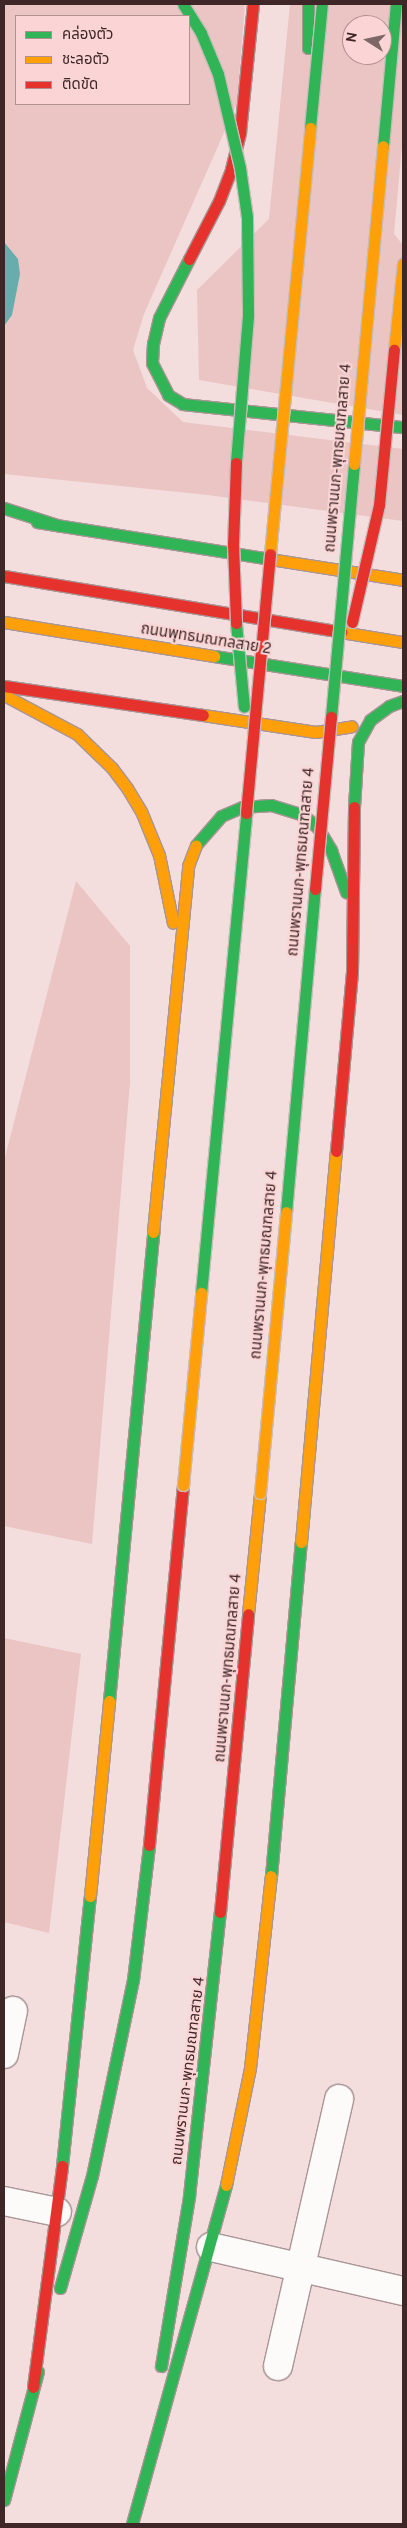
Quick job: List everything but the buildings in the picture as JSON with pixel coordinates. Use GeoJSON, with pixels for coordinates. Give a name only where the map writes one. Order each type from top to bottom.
{"type":"FeatureCollection","features":[{"type":"Feature","properties":{"kind":"main road"},"geometry":{"type":"LineString","coordinates":[[183,4],[190,15]]}},
{"type":"Feature","properties":{"kind":"main road"},"geometry":{"type":"LineString","coordinates":[[253,4],[240,132],[231,169],[219,201],[159,318],[152,363],[168,394],[184,404],[403,427]]}},
{"type":"Feature","properties":{"kind":"main road"},"geometry":{"type":"LineString","coordinates":[[307,157],[308,4]]}},
{"type":"Feature","properties":{"kind":"main road"},"geometry":{"type":"LineString","coordinates":[[4,2500],[33,2387],[92,2176],[130,1997],[148,1858],[322,4]]}},
{"type":"Feature","properties":{"kind":"main road","name":"ถนนพรานนก-พุทธมณฑลสาย 4"},"geometry":{"type":"LineString","coordinates":[[131,2524],[177,2277],[199,2118],[260,1493],[396,4]]}},
{"type":"Feature","properties":{"kind":"main road"},"geometry":{"type":"LineString","coordinates":[[190,15],[201,33],[218,74],[238,160],[247,217],[248,307],[235,471],[234,544],[238,654],[250,763]]}},
{"type":"Feature","properties":{"kind":"main road"},"geometry":{"type":"LineString","coordinates":[[333,686],[371,548],[385,458],[403,263]]}},
{"type":"Feature","properties":{"kind":"main road"},"geometry":{"type":"LineString","coordinates":[[385,458],[403,387]]}},
{"type":"Feature","properties":{"kind":"main road"},"geometry":{"type":"LineString","coordinates":[[4,508],[60,526]]}},
{"type":"Feature","properties":{"kind":"main road"},"geometry":{"type":"LineString","coordinates":[[4,517],[403,580]]}},
{"type":"Feature","properties":{"kind":"main road"},"geometry":{"type":"LineString","coordinates":[[4,576],[403,642]]}},
{"type":"Feature","properties":{"kind":"main road","name":"ถนนพุทธมณฑลสาย 2"},"geometry":{"type":"LineString","coordinates":[[4,622],[403,686]]}},
{"type":"Feature","properties":{"kind":"main road"},"geometry":{"type":"LineString","coordinates":[[4,686],[316,732],[337,730],[370,720],[389,706],[403,701]]}},
{"type":"Feature","properties":{"kind":"main road"},"geometry":{"type":"LineString","coordinates":[[4,695],[54,719],[77,734],[112,768],[141,811],[159,855],[170,898],[174,948],[174,1007]]}},
{"type":"Feature","properties":{"kind":"main road"},"geometry":{"type":"LineString","coordinates":[[131,2524],[211,2247],[240,2129],[265,1943],[352,972],[354,767],[358,742],[370,720]]}},
{"type":"Feature","properties":{"kind":"main road"},"geometry":{"type":"LineString","coordinates":[[33,2387],[57,2212],[82,1983],[174,1007],[192,853],[205,831],[231,811],[253,804],[272,804],[294,811],[311,821],[337,863],[353,923]]}},
{"type":"Feature","properties":{"kind":"street"},"geometry":{"type":"LineString","coordinates":[[4,2054],[13,2011]]}},
{"type":"Feature","properties":{"kind":"street"},"geometry":{"type":"LineString","coordinates":[[278,2366],[339,2098]]}},
{"type":"Feature","properties":{"kind":"street"},"geometry":{"type":"LineString","coordinates":[[4,2201],[57,2212]]}},
{"type":"Feature","properties":{"kind":"street"},"geometry":{"type":"LineString","coordinates":[[211,2247],[403,2291]]}},
{"type":"Feature","properties":{"kind":"shaded area"},"geometry":{"type":"Polygon","coordinates":[[[4,4],[245,4],[237,103],[144,314],[133,350],[147,388],[183,422],[403,449],[403,521],[208,495],[4,474],[4,4]]]}},
{"type":"Feature","properties":{"kind":"shaded area"},"geometry":{"type":"Polygon","coordinates":[[[290,4],[403,4],[403,134],[394,234],[403,245],[403,415],[199,380],[197,290],[269,219],[290,4]]]}},
{"type":"Feature","properties":{"kind":"shaded area"},"geometry":{"type":"Polygon","coordinates":[[[76,881],[130,946],[130,1082],[92,1544],[4,1526],[4,1161],[76,881]]]}},
{"type":"Feature","properties":{"kind":"shaded area"},"geometry":{"type":"Polygon","coordinates":[[[4,1638],[81,1654],[49,1933],[4,1922],[4,1638]]]}},
{"type":"Feature","properties":{"kind":"water"},"geometry":{"type":"Polygon","coordinates":[[[4,242],[18,259],[20,274],[12,315],[4,326],[4,242]]]}},
{"type":"Feature","properties":{"kind":"traffic: fast"},"geometry":{"type":"LineString","coordinates":[[183,4],[190,15]]}},
{"type":"Feature","properties":{"kind":"traffic: fast"},"geometry":{"type":"LineString","coordinates":[[308,4],[308,48]]}},
{"type":"Feature","properties":{"kind":"traffic: fast"},"geometry":{"type":"LineString","coordinates":[[310,128],[322,4]]}},
{"type":"Feature","properties":{"kind":"traffic: fast"},"geometry":{"type":"LineString","coordinates":[[383,146],[396,4]]}},
{"type":"Feature","properties":{"kind":"traffic: fast"},"geometry":{"type":"LineString","coordinates":[[190,15],[201,33],[218,74],[240,168],[247,217],[248,316],[236,463]]}},
{"type":"Feature","properties":{"kind":"traffic: fast"},"geometry":{"type":"LineString","coordinates":[[189,259],[159,318],[153,343],[152,363],[168,395],[183,404],[403,427]]}},
{"type":"Feature","properties":{"kind":"traffic: fast"},"geometry":{"type":"LineString","coordinates":[[331,717],[354,464]]}},
{"type":"Feature","properties":{"kind":"traffic: fast"},"geometry":{"type":"LineString","coordinates":[[4,508],[60,526]]}},
{"type":"Feature","properties":{"kind":"traffic: fast"},"geometry":{"type":"LineString","coordinates":[[37,522],[276,560]]}},
{"type":"Feature","properties":{"kind":"traffic: fast"},"geometry":{"type":"LineString","coordinates":[[236,623],[244,707]]}},
{"type":"Feature","properties":{"kind":"traffic: fast"},"geometry":{"type":"LineString","coordinates":[[214,656],[403,686]]}},
{"type":"Feature","properties":{"kind":"traffic: fast"},"geometry":{"type":"LineString","coordinates":[[354,807],[358,742],[370,720],[389,706],[403,701]]}},
{"type":"Feature","properties":{"kind":"traffic: fast"},"geometry":{"type":"LineString","coordinates":[[196,845],[221,816],[242,807],[271,805],[303,815],[318,828],[331,850],[346,892]]}},
{"type":"Feature","properties":{"kind":"traffic: fast"},"geometry":{"type":"LineString","coordinates":[[201,1293],[246,813]]}},
{"type":"Feature","properties":{"kind":"traffic: fast"},"geometry":{"type":"LineString","coordinates":[[286,1212],[315,889]]}},
{"type":"Feature","properties":{"kind":"traffic: fast"},"geometry":{"type":"LineString","coordinates":[[109,1701],[153,1232]]}},
{"type":"Feature","properties":{"kind":"traffic: fast"},"geometry":{"type":"LineString","coordinates":[[271,1876],[301,1542]]}},
{"type":"Feature","properties":{"kind":"traffic: fast"},"geometry":{"type":"LineString","coordinates":[[60,2288],[92,2176],[133,1980],[149,1845]]}},
{"type":"Feature","properties":{"kind":"traffic: fast"},"geometry":{"type":"LineString","coordinates":[[62,2166],[90,1896]]}},
{"type":"Feature","properties":{"kind":"traffic: fast"},"geometry":{"type":"LineString","coordinates":[[161,2366],[189,2196],[220,1912]]}},
{"type":"Feature","properties":{"kind":"traffic: fast"},"geometry":{"type":"LineString","coordinates":[[132,2524],[226,2185]]}},
{"type":"Feature","properties":{"kind":"traffic: fast"},"geometry":{"type":"LineString","coordinates":[[4,2500],[38,2371]]}},
{"type":"Feature","properties":{"kind":"traffic: slow"},"geometry":{"type":"LineString","coordinates":[[270,554],[310,128]]}},
{"type":"Feature","properties":{"kind":"traffic: slow"},"geometry":{"type":"LineString","coordinates":[[354,464],[383,146]]}},
{"type":"Feature","properties":{"kind":"traffic: slow"},"geometry":{"type":"LineString","coordinates":[[394,350],[403,263]]}},
{"type":"Feature","properties":{"kind":"traffic: slow"},"geometry":{"type":"LineString","coordinates":[[276,560],[403,580]]}},
{"type":"Feature","properties":{"kind":"traffic: slow"},"geometry":{"type":"LineString","coordinates":[[4,622],[214,656]]}},
{"type":"Feature","properties":{"kind":"traffic: slow"},"geometry":{"type":"LineString","coordinates":[[341,632],[403,642]]}},
{"type":"Feature","properties":{"kind":"traffic: slow"},"geometry":{"type":"LineString","coordinates":[[4,695],[77,734],[112,768],[127,788],[141,811],[159,855],[173,923]]}},
{"type":"Feature","properties":{"kind":"traffic: slow"},"geometry":{"type":"LineString","coordinates":[[203,715],[316,732],[352,726]]}},
{"type":"Feature","properties":{"kind":"traffic: slow"},"geometry":{"type":"LineString","coordinates":[[153,1232],[188,866],[196,845]]}},
{"type":"Feature","properties":{"kind":"traffic: slow"},"geometry":{"type":"LineString","coordinates":[[301,1542],[336,1151]]}},
{"type":"Feature","properties":{"kind":"traffic: slow"},"geometry":{"type":"LineString","coordinates":[[260,1493],[286,1212]]}},
{"type":"Feature","properties":{"kind":"traffic: slow"},"geometry":{"type":"LineString","coordinates":[[183,1485],[201,1293]]}},
{"type":"Feature","properties":{"kind":"traffic: slow"},"geometry":{"type":"LineString","coordinates":[[248,1614],[260,1493]]}},
{"type":"Feature","properties":{"kind":"traffic: slow"},"geometry":{"type":"LineString","coordinates":[[90,1896],[109,1701]]}},
{"type":"Feature","properties":{"kind":"traffic: slow"},"geometry":{"type":"LineString","coordinates":[[226,2185],[250,2068],[271,1876]]}},
{"type":"Feature","properties":{"kind":"traffic: jam"},"geometry":{"type":"LineString","coordinates":[[189,259],[219,201],[231,169],[240,132],[253,4]]}},
{"type":"Feature","properties":{"kind":"traffic: jam"},"geometry":{"type":"LineString","coordinates":[[352,622],[379,505],[394,350]]}},
{"type":"Feature","properties":{"kind":"traffic: jam"},"geometry":{"type":"LineString","coordinates":[[236,463],[233,544],[236,623]]}},
{"type":"Feature","properties":{"kind":"traffic: jam"},"geometry":{"type":"LineString","coordinates":[[246,813],[270,554]]}},
{"type":"Feature","properties":{"kind":"traffic: jam"},"geometry":{"type":"LineString","coordinates":[[4,576],[341,632]]}},
{"type":"Feature","properties":{"kind":"traffic: jam"},"geometry":{"type":"LineString","coordinates":[[4,686],[203,715]]}},
{"type":"Feature","properties":{"kind":"traffic: jam"},"geometry":{"type":"LineString","coordinates":[[315,889],[331,717]]}},
{"type":"Feature","properties":{"kind":"traffic: jam"},"geometry":{"type":"LineString","coordinates":[[336,1151],[352,972],[354,807]]}},
{"type":"Feature","properties":{"kind":"traffic: jam"},"geometry":{"type":"LineString","coordinates":[[149,1845],[183,1485]]}},
{"type":"Feature","properties":{"kind":"traffic: jam"},"geometry":{"type":"LineString","coordinates":[[220,1912],[248,1614]]}},
{"type":"Feature","properties":{"kind":"traffic: jam"},"geometry":{"type":"LineString","coordinates":[[33,2387],[62,2166]]}}]}
